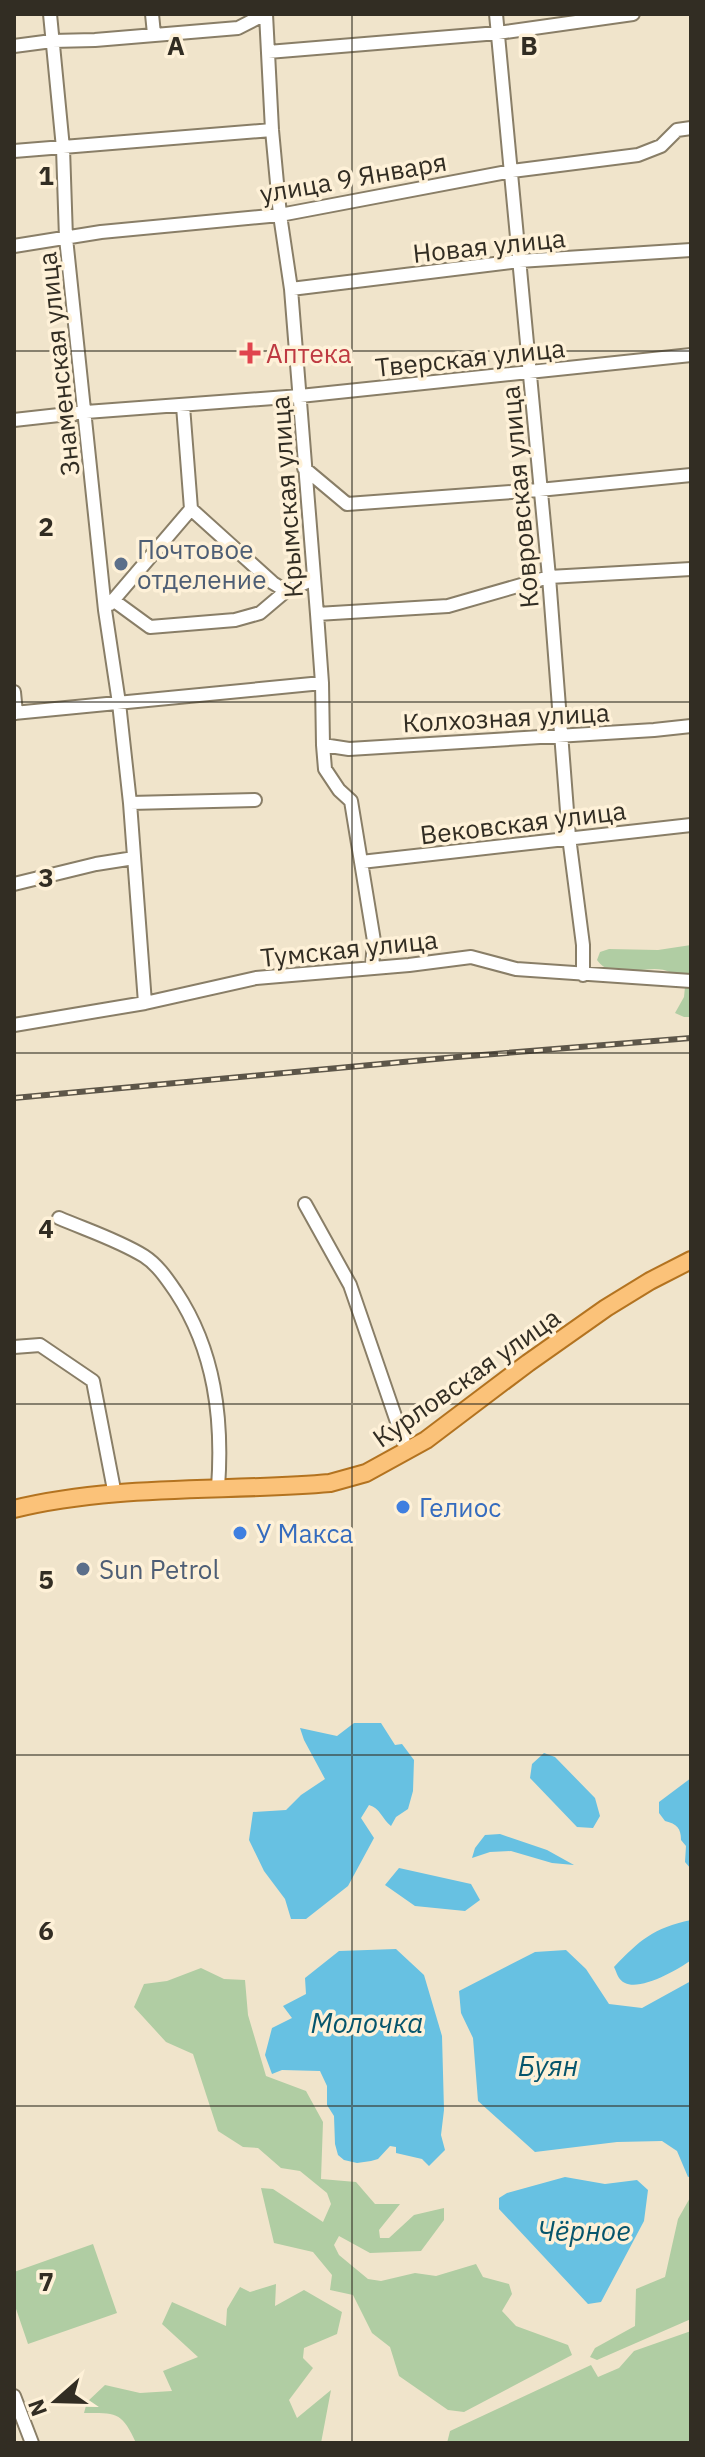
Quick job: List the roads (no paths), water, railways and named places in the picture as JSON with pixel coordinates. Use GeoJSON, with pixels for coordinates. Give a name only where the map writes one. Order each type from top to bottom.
{"type":"FeatureCollection","features":[{"type":"Feature","properties":{"kind":"main road","name":"Курловская улица"},"geometry":{"type":"LineString","coordinates":[[14,1509],[115,1495],[330,1483],[366,1473],[426,1440],[606,1308],[691,1260]]}},
{"type":"Feature","properties":{"kind":"street","name":"Знаменская улица"},"geometry":{"type":"LineString","coordinates":[[50,14],[63,148],[66,238],[130,803],[145,1003]]}},
{"type":"Feature","properties":{"kind":"street"},"geometry":{"type":"LineString","coordinates":[[152,14],[154,34]]}},
{"type":"Feature","properties":{"kind":"street"},"geometry":{"type":"LineString","coordinates":[[14,46],[238,28],[266,14]]}},
{"type":"Feature","properties":{"kind":"street","name":"Крымская улица"},"geometry":{"type":"LineString","coordinates":[[266,14],[272,130],[300,396],[322,683],[325,769],[351,801],[374,941],[372,967]]}},
{"type":"Feature","properties":{"kind":"street","name":"Ковровская улица"},"geometry":{"type":"LineString","coordinates":[[496,14],[549,577],[569,837],[583,945],[583,975]]}},
{"type":"Feature","properties":{"kind":"street"},"geometry":{"type":"LineString","coordinates":[[268,52],[498,33],[633,14]]}},
{"type":"Feature","properties":{"kind":"street","name":"улица 9 Января"},"geometry":{"type":"LineString","coordinates":[[14,246],[101,232],[280,215],[512,171],[638,155],[661,146],[677,130],[691,128]]}},
{"type":"Feature","properties":{"kind":"street"},"geometry":{"type":"LineString","coordinates":[[14,151],[272,130]]}},
{"type":"Feature","properties":{"kind":"street","name":"Новая улица"},"geometry":{"type":"LineString","coordinates":[[291,289],[519,261],[691,250]]}},
{"type":"Feature","properties":{"kind":"street","name":"Тверская улица"},"geometry":{"type":"LineString","coordinates":[[14,420],[300,396],[691,355]]}},
{"type":"Feature","properties":{"kind":"street"},"geometry":{"type":"LineString","coordinates":[[183,406],[191,509],[273,583],[286,591]]}},
{"type":"Feature","properties":{"kind":"street"},"geometry":{"type":"LineString","coordinates":[[304,468],[347,504],[691,475]]}},
{"type":"Feature","properties":{"kind":"street"},"geometry":{"type":"LineString","coordinates":[[191,509],[109,605],[150,627],[235,620],[260,613],[286,591],[314,579]]}},
{"type":"Feature","properties":{"kind":"street"},"geometry":{"type":"LineString","coordinates":[[317,614],[448,606],[549,577],[691,569]]}},
{"type":"Feature","properties":{"kind":"street"},"geometry":{"type":"LineString","coordinates":[[14,692],[15,713],[322,683]]}},
{"type":"Feature","properties":{"kind":"street","name":"Колхозная улица"},"geometry":{"type":"LineString","coordinates":[[323,745],[349,749],[691,726]]}},
{"type":"Feature","properties":{"kind":"street"},"geometry":{"type":"LineString","coordinates":[[130,803],[255,800]]}},
{"type":"Feature","properties":{"kind":"street","name":"Вековская улица"},"geometry":{"type":"LineString","coordinates":[[361,862],[691,825]]}},
{"type":"Feature","properties":{"kind":"street"},"geometry":{"type":"LineString","coordinates":[[14,884],[134,858]]}},
{"type":"Feature","properties":{"kind":"street","name":"Тумская улица"},"geometry":{"type":"LineString","coordinates":[[14,1025],[145,1003],[256,978],[471,957],[516,969],[691,981]]}},
{"type":"Feature","properties":{"kind":"street"},"geometry":{"type":"LineString","coordinates":[[305,1204],[355,1299],[407,1451]]}},
{"type":"Feature","properties":{"kind":"street"},"geometry":{"type":"LineString","coordinates":[[59,1218],[145,1257],[163,1272],[184,1304],[200,1332],[215,1387],[220,1456],[218,1488]]}},
{"type":"Feature","properties":{"kind":"street"},"geometry":{"type":"LineString","coordinates":[[14,1347],[40,1345],[93,1381],[115,1495]]}},
{"type":"Feature","properties":{"kind":"street"},"geometry":{"type":"LineString","coordinates":[[14,2396],[30,2439],[14,2438]]}},
{"type":"Feature","properties":{"kind":"water"},"geometry":{"type":"Polygon","coordinates":[[[354,1723],[381,1723],[395,1745],[402,1744],[414,1760],[413,1791],[408,1809],[396,1817],[391,1826],[369,1805],[361,1818],[374,1838],[348,1886],[306,1919],[291,1919],[285,1899],[264,1871],[249,1840],[253,1812],[286,1810],[301,1795],[325,1779],[300,1728],[337,1736],[354,1723]]]}},
{"type":"Feature","properties":{"kind":"water"},"geometry":{"type":"Polygon","coordinates":[[[544,1753],[555,1757],[595,1798],[600,1816],[593,1828],[577,1827],[530,1778],[532,1764],[544,1753]]]}},
{"type":"Feature","properties":{"kind":"water"},"geometry":{"type":"Polygon","coordinates":[[[691,1778],[691,1869],[685,1862],[686,1846],[679,1830],[659,1813],[659,1802],[691,1778]]]}},
{"type":"Feature","properties":{"kind":"water"},"geometry":{"type":"Polygon","coordinates":[[[500,1834],[547,1850],[574,1865],[552,1863],[511,1851],[490,1852],[472,1858],[485,1835],[500,1834]]]}},
{"type":"Feature","properties":{"kind":"water"},"geometry":{"type":"Polygon","coordinates":[[[399,1868],[471,1884],[480,1900],[465,1911],[415,1906],[385,1885],[399,1868]]]}},
{"type":"Feature","properties":{"kind":"water"},"geometry":{"type":"Polygon","coordinates":[[[691,1920],[691,1960],[649,1982],[632,1985],[621,1980],[614,1967],[640,1942],[657,1931],[691,1920]]]}},
{"type":"Feature","properties":{"kind":"water","name":"Молочка"},"geometry":{"type":"Polygon","coordinates":[[[396,1949],[424,1975],[442,2036],[444,2110],[441,2135],[445,2150],[429,2166],[422,2159],[396,2153],[396,2147],[390,2146],[378,2159],[357,2163],[344,2160],[338,2155],[335,2144],[334,2116],[327,2105],[327,2086],[320,2071],[282,2070],[272,2074],[265,2055],[272,2028],[292,2018],[283,2006],[306,1994],[305,1978],[339,1951],[396,1949]]]}},
{"type":"Feature","properties":{"kind":"water","name":"Буян"},"geometry":{"type":"Polygon","coordinates":[[[566,1950],[586,1969],[609,2004],[642,2008],[691,1981],[691,2176],[688,2177],[677,2151],[662,2141],[617,2142],[535,2152],[478,2101],[473,2038],[461,2013],[459,1991],[535,1952],[566,1950]]]}},
{"type":"Feature","properties":{"kind":"water","name":"Чёрное"},"geometry":{"type":"Polygon","coordinates":[[[565,2177],[605,2184],[637,2180],[648,2190],[644,2221],[601,2302],[588,2304],[499,2209],[499,2198],[507,2193],[565,2177]]]}},
{"type":"Feature","properties":{"kind":"railway"},"geometry":{"type":"LineString","coordinates":[[14,1098],[691,1038]]}},
{"type":"Feature","properties":{"kind":"place","name":"Аптека"},"geometry":{"type":"Point","coordinates":[250,353]}},
{"type":"Feature","properties":{"kind":"place","name":"Почтовое отделение"},"geometry":{"type":"Point","coordinates":[121,564]}},
{"type":"Feature","properties":{"kind":"place","name":"Гелиос"},"geometry":{"type":"Point","coordinates":[403,1507]}},
{"type":"Feature","properties":{"kind":"place","name":"У Макса"},"geometry":{"type":"Point","coordinates":[240,1533]}},
{"type":"Feature","properties":{"kind":"place","name":"Sun Petrol"},"geometry":{"type":"Point","coordinates":[83,1569]}}]}
